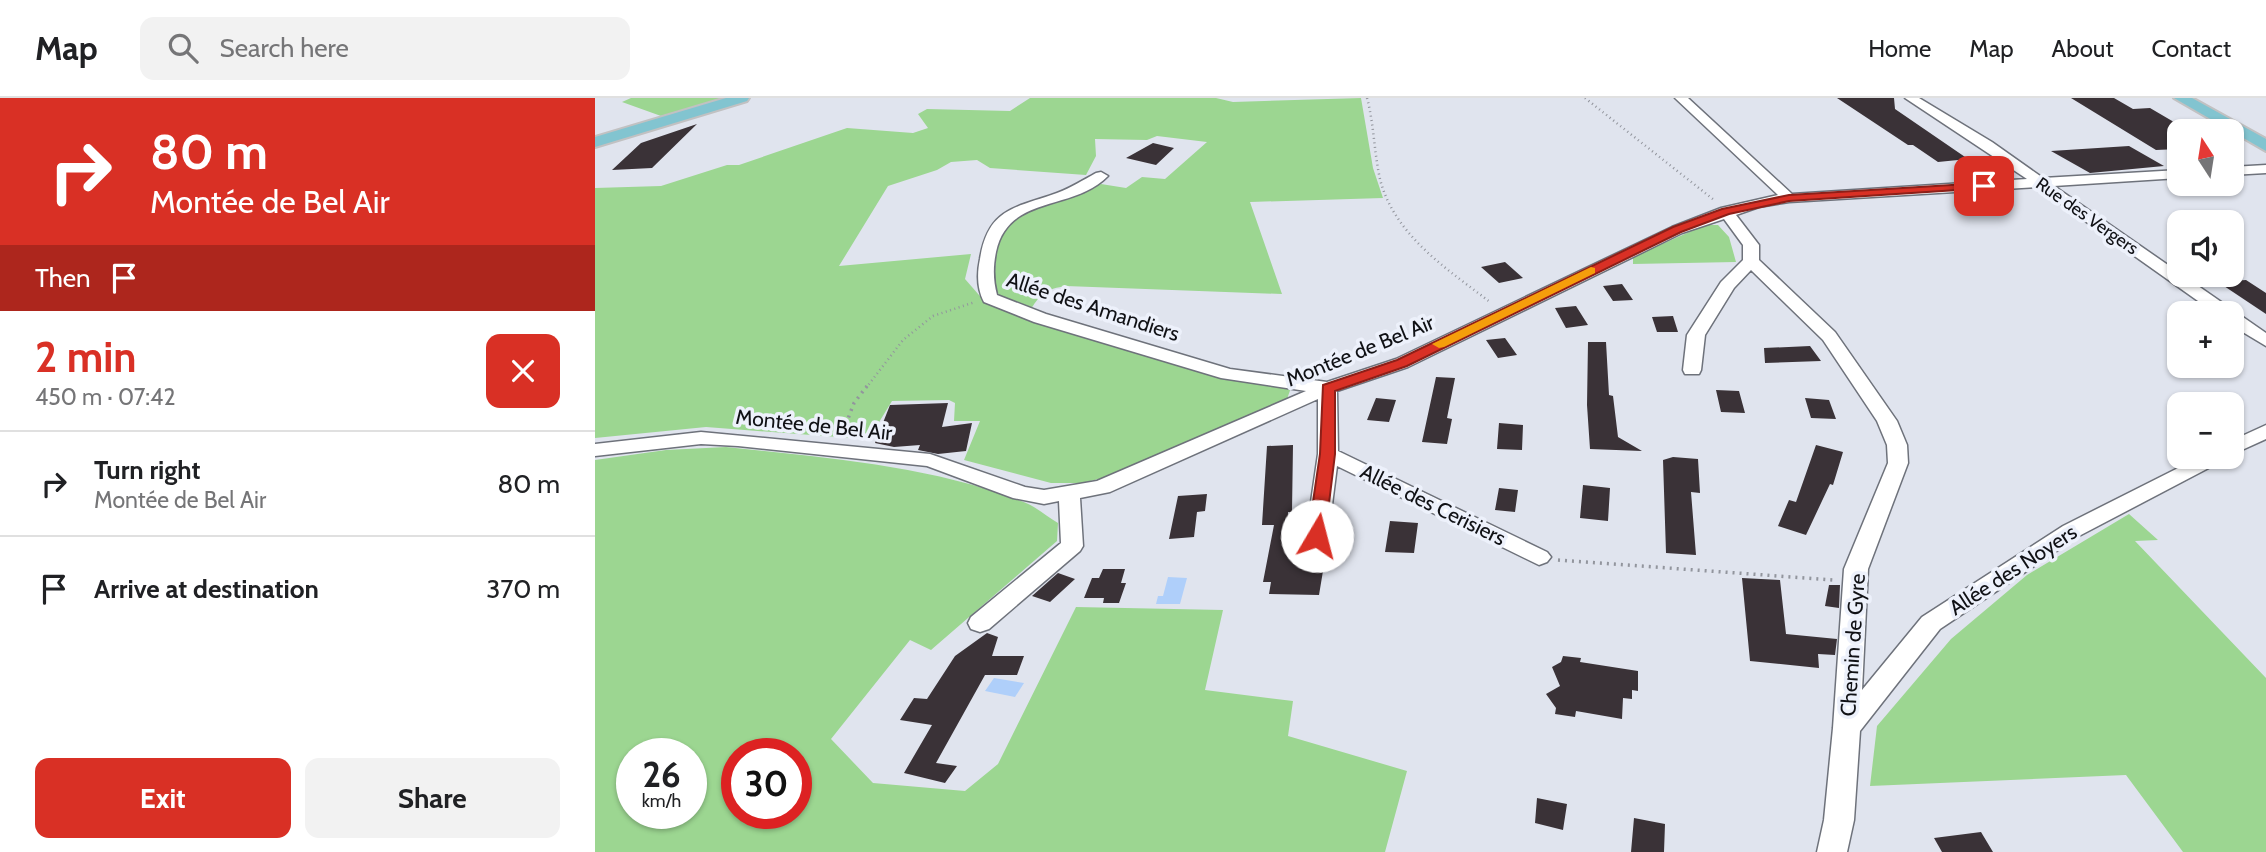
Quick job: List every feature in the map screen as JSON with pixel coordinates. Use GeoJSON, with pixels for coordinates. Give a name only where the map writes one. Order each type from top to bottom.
{"type":"FeatureCollection","features":[{"type":"Feature","properties":{"kind":"main road"},"geometry":{"type":"LineString","coordinates":[[595,142],[742,98]]}},
{"type":"Feature","properties":{"kind":"main road"},"geometry":{"type":"LineString","coordinates":[[2181,98],[2266,146]]}},
{"type":"Feature","properties":{"kind":"main road"},"geometry":{"type":"LineString","coordinates":[[2191,98],[2266,138]]}},
{"type":"Feature","properties":{"kind":"street"},"geometry":{"type":"LineString","coordinates":[[1681,98],[1789,198]]}},
{"type":"Feature","properties":{"kind":"street","name":"Rue des Vergers"},"geometry":{"type":"LineString","coordinates":[[1911,98],[1987,145],[2209,301]]}},
{"type":"Feature","properties":{"kind":"street"},"geometry":{"type":"LineString","coordinates":[[2244,170],[2266,169]]}},
{"type":"Feature","properties":{"kind":"street","name":"Montée de Bel Air"},"geometry":{"type":"LineString","coordinates":[[595,450],[701,438],[836,449],[930,460],[1021,493],[1044,496],[1069,494],[1102,487],[1328,388],[1402,363],[1502,312],[1677,230],[1726,211],[1789,198],[2167,175]]}},
{"type":"Feature","properties":{"kind":"street","name":"Allée des Amandiers"},"geometry":{"type":"LineString","coordinates":[[1101,176],[1076,190],[1010,213],[1000,221],[991,236],[984,278],[990,298],[1040,318],[1229,374],[1328,388]]}},
{"type":"Feature","properties":{"kind":"street","name":"Chemin de Gyre"},"geometry":{"type":"LineString","coordinates":[[1726,211],[1751,245],[1751,261],[1829,336],[1887,421],[1897,445],[1898,463],[1856,569],[1847,728],[1839,820],[1832,852]]}},
{"type":"Feature","properties":{"kind":"street"},"geometry":{"type":"LineString","coordinates":[[1692,370],[1696,335],[1727,285],[1751,261]]}},
{"type":"Feature","properties":{"kind":"street"},"geometry":{"type":"LineString","coordinates":[[2244,326],[2266,341]]}},
{"type":"Feature","properties":{"kind":"street"},"geometry":{"type":"LineString","coordinates":[[1317,536],[1328,454],[1328,388]]}},
{"type":"Feature","properties":{"kind":"street"},"geometry":{"type":"LineString","coordinates":[[2244,442],[2266,430]]}},
{"type":"Feature","properties":{"kind":"street","name":"Allée des Cerisiers"},"geometry":{"type":"LineString","coordinates":[[1328,454],[1539,557]]}},
{"type":"Feature","properties":{"kind":"street","name":"Allée des Noyers"},"geometry":{"type":"LineString","coordinates":[[1847,728],[1931,623],[2071,531],[2192,469]]}},
{"type":"Feature","properties":{"kind":"street"},"geometry":{"type":"LineString","coordinates":[[980,623],[1072,546],[1069,494]]}},
{"type":"Feature","properties":{"kind":"path"},"geometry":{"type":"LineString","coordinates":[[1367,98],[1383,189],[1392,210],[1422,247],[1502,312]]}},
{"type":"Feature","properties":{"kind":"path"},"geometry":{"type":"LineString","coordinates":[[1585,98],[1726,211]]}},
{"type":"Feature","properties":{"kind":"path"},"geometry":{"type":"LineString","coordinates":[[836,449],[854,403],[903,340],[933,316],[990,298]]}},
{"type":"Feature","properties":{"kind":"path"},"geometry":{"type":"LineString","coordinates":[[1539,557],[1577,564],[1856,582]]}},
{"type":"Feature","properties":{"kind":"green space"},"geometry":{"type":"Polygon","coordinates":[[[631,98],[723,98],[661,116],[622,102],[631,98]]]}},
{"type":"Feature","properties":{"kind":"green space"},"geometry":{"type":"Polygon","coordinates":[[[1030,98],[1216,98],[1233,102],[1361,98],[1373,168],[1383,198],[1250,202],[1282,294],[1066,286],[1045,293],[1031,309],[1000,296],[994,288],[997,240],[1015,215],[1101,184],[1126,188],[1142,177],[1165,179],[1207,142],[1157,136],[1147,140],[1095,139],[1096,156],[1086,175],[990,168],[977,160],[951,162],[937,170],[888,186],[839,266],[971,254],[965,279],[986,303],[1230,379],[1292,385],[1287,399],[1123,473],[1082,483],[1051,483],[964,460],[980,421],[954,421],[955,403],[949,400],[892,401],[873,432],[851,438],[706,427],[595,438],[595,188],[661,186],[727,165],[739,165],[847,128],[913,133],[928,128],[918,114],[927,109],[1010,111],[1030,98]]]}},
{"type":"Feature","properties":{"kind":"green space"},"geometry":{"type":"Polygon","coordinates":[[[1705,225],[1718,225],[1729,237],[1736,262],[1633,264],[1633,257],[1705,225]]]}},
{"type":"Feature","properties":{"kind":"green space"},"geometry":{"type":"Polygon","coordinates":[[[726,447],[838,459],[912,471],[985,489],[1021,501],[1058,523],[1057,541],[931,650],[910,640],[831,739],[873,783],[965,791],[998,764],[1076,607],[1223,610],[1205,690],[1293,701],[1288,736],[1407,771],[1385,852],[595,852],[595,460],[666,450],[726,447]]]}},
{"type":"Feature","properties":{"kind":"green space"},"geometry":{"type":"Polygon","coordinates":[[[2129,514],[2158,540],[2135,541],[2266,678],[2266,852],[2183,852],[2126,775],[1870,786],[1877,726],[1951,639],[2027,575],[2129,514]]]}},
{"type":"Feature","properties":{"kind":"water"},"geometry":{"type":"Polygon","coordinates":[[[1168,577],[1187,578],[1180,604],[1156,604],[1158,596],[1163,596],[1168,577]]]}},
{"type":"Feature","properties":{"kind":"water"},"geometry":{"type":"Polygon","coordinates":[[[994,678],[1024,683],[1015,697],[985,691],[994,678]]]}},
{"type":"Feature","properties":{"kind":"building"},"geometry":{"type":"Polygon","coordinates":[[[1837,98],[1894,98],[1895,109],[1968,159],[1938,162],[1837,98]]]}},
{"type":"Feature","properties":{"kind":"building"},"geometry":{"type":"Polygon","coordinates":[[[2071,98],[2114,98],[2133,109],[2150,108],[2169,119],[2167,150],[2156,150],[2071,98]]]}},
{"type":"Feature","properties":{"kind":"building"},"geometry":{"type":"Polygon","coordinates":[[[697,124],[652,168],[612,170],[641,143],[697,124]]]}},
{"type":"Feature","properties":{"kind":"building"},"geometry":{"type":"Polygon","coordinates":[[[1153,143],[1174,148],[1156,165],[1126,158],[1153,143]]]}},
{"type":"Feature","properties":{"kind":"building"},"geometry":{"type":"Polygon","coordinates":[[[2129,146],[2164,166],[2090,173],[2051,151],[2129,146]]]}},
{"type":"Feature","properties":{"kind":"building"},"geometry":{"type":"Polygon","coordinates":[[[1505,262],[1523,278],[1499,283],[1481,267],[1505,262]]]}},
{"type":"Feature","properties":{"kind":"building"},"geometry":{"type":"Polygon","coordinates":[[[2244,280],[2266,293],[2266,314],[2226,287],[2244,287],[2244,280]]]}},
{"type":"Feature","properties":{"kind":"building"},"geometry":{"type":"Polygon","coordinates":[[[1622,284],[1633,300],[1613,301],[1603,286],[1622,284]]]}},
{"type":"Feature","properties":{"kind":"building"},"geometry":{"type":"Polygon","coordinates":[[[1576,306],[1588,325],[1566,328],[1555,308],[1576,306]]]}},
{"type":"Feature","properties":{"kind":"building"},"geometry":{"type":"Polygon","coordinates":[[[1673,316],[1678,332],[1657,332],[1652,317],[1673,316]]]}},
{"type":"Feature","properties":{"kind":"building"},"geometry":{"type":"Polygon","coordinates":[[[1505,338],[1517,355],[1498,358],[1486,340],[1505,338]]]}},
{"type":"Feature","properties":{"kind":"building"},"geometry":{"type":"Polygon","coordinates":[[[1588,342],[1606,342],[1609,395],[1613,396],[1618,437],[1642,451],[1590,449],[1587,405],[1588,342]]]}},
{"type":"Feature","properties":{"kind":"building"},"geometry":{"type":"Polygon","coordinates":[[[1810,346],[1821,361],[1765,363],[1764,348],[1810,346]]]}},
{"type":"Feature","properties":{"kind":"building"},"geometry":{"type":"Polygon","coordinates":[[[1436,377],[1455,378],[1447,418],[1452,419],[1447,444],[1422,442],[1436,377]]]}},
{"type":"Feature","properties":{"kind":"building"},"geometry":{"type":"Polygon","coordinates":[[[1716,390],[1739,391],[1745,413],[1721,412],[1716,390]]]}},
{"type":"Feature","properties":{"kind":"building"},"geometry":{"type":"Polygon","coordinates":[[[1376,398],[1396,400],[1389,422],[1367,420],[1376,398]]]}},
{"type":"Feature","properties":{"kind":"building"},"geometry":{"type":"Polygon","coordinates":[[[1805,398],[1829,400],[1836,419],[1811,418],[1805,398]]]}},
{"type":"Feature","properties":{"kind":"building"},"geometry":{"type":"Polygon","coordinates":[[[948,403],[942,427],[972,423],[966,451],[938,454],[918,450],[920,445],[894,447],[875,443],[890,405],[948,403]]]}},
{"type":"Feature","properties":{"kind":"building"},"geometry":{"type":"Polygon","coordinates":[[[1499,423],[1523,425],[1522,450],[1497,449],[1499,423]]]}},
{"type":"Feature","properties":{"kind":"building"},"geometry":{"type":"Polygon","coordinates":[[[1293,445],[1292,512],[1288,512],[1287,552],[1309,552],[1307,571],[1323,571],[1319,595],[1269,594],[1271,582],[1263,582],[1274,525],[1262,525],[1267,446],[1293,445]]]}},
{"type":"Feature","properties":{"kind":"building"},"geometry":{"type":"Polygon","coordinates":[[[1816,445],[1843,452],[1833,485],[1830,484],[1806,535],[1778,526],[1789,500],[1796,502],[1816,445]]]}},
{"type":"Feature","properties":{"kind":"building"},"geometry":{"type":"Polygon","coordinates":[[[1673,457],[1698,459],[1700,493],[1691,492],[1696,555],[1666,553],[1663,460],[1673,457]]]}},
{"type":"Feature","properties":{"kind":"building"},"geometry":{"type":"Polygon","coordinates":[[[1583,485],[1610,488],[1608,521],[1580,518],[1583,485]]]}},
{"type":"Feature","properties":{"kind":"building"},"geometry":{"type":"Polygon","coordinates":[[[1499,488],[1518,490],[1515,512],[1495,510],[1499,488]]]}},
{"type":"Feature","properties":{"kind":"building"},"geometry":{"type":"Polygon","coordinates":[[[1207,494],[1205,511],[1197,512],[1194,537],[1169,539],[1178,496],[1207,494]]]}},
{"type":"Feature","properties":{"kind":"building"},"geometry":{"type":"Polygon","coordinates":[[[1390,521],[1418,523],[1414,553],[1385,552],[1390,521]]]}},
{"type":"Feature","properties":{"kind":"building"},"geometry":{"type":"Polygon","coordinates":[[[1103,569],[1125,569],[1121,583],[1126,583],[1119,603],[1103,603],[1104,598],[1084,598],[1092,578],[1099,578],[1103,569]]]}},
{"type":"Feature","properties":{"kind":"building"},"geometry":{"type":"Polygon","coordinates":[[[1058,573],[1075,579],[1050,602],[1032,596],[1058,573]]]}},
{"type":"Feature","properties":{"kind":"building"},"geometry":{"type":"Polygon","coordinates":[[[1742,578],[1780,580],[1786,634],[1837,639],[1835,655],[1818,654],[1819,668],[1750,661],[1742,578]]]}},
{"type":"Feature","properties":{"kind":"building"},"geometry":{"type":"Polygon","coordinates":[[[1829,585],[1840,585],[1839,608],[1825,606],[1829,585]]]}},
{"type":"Feature","properties":{"kind":"building"},"geometry":{"type":"Polygon","coordinates":[[[987,633],[998,637],[992,656],[1024,656],[1017,675],[985,675],[936,763],[957,766],[945,783],[904,773],[932,725],[900,720],[914,698],[927,699],[955,656],[987,633]]]}},
{"type":"Feature","properties":{"kind":"building"},"geometry":{"type":"Polygon","coordinates":[[[1563,656],[1581,658],[1580,662],[1638,671],[1638,691],[1632,690],[1632,699],[1623,698],[1622,719],[1576,711],[1575,717],[1555,714],[1556,708],[1546,694],[1560,686],[1552,667],[1561,662],[1563,656]]]}},
{"type":"Feature","properties":{"kind":"building"},"geometry":{"type":"Polygon","coordinates":[[[1537,798],[1567,804],[1563,830],[1535,823],[1537,798]]]}},
{"type":"Feature","properties":{"kind":"building"},"geometry":{"type":"Polygon","coordinates":[[[1634,818],[1665,824],[1664,852],[1631,852],[1634,818]]]}},
{"type":"Feature","properties":{"kind":"building"},"geometry":{"type":"Polygon","coordinates":[[[1981,832],[1993,852],[1942,852],[1934,838],[1981,832]]]}},
{"type":"Feature","properties":{"kind":"slow traffic"},"geometry":{"type":"LineString","coordinates":[[1439,344],[1591,270]]}},
{"type":"Feature","properties":{"kind":"route"},"geometry":{"type":"LineString","coordinates":[[1317,536],[1328,454],[1328,388],[1402,363],[1502,312],[1677,230],[1726,211],[1789,198],[1984,186]]}}]}
